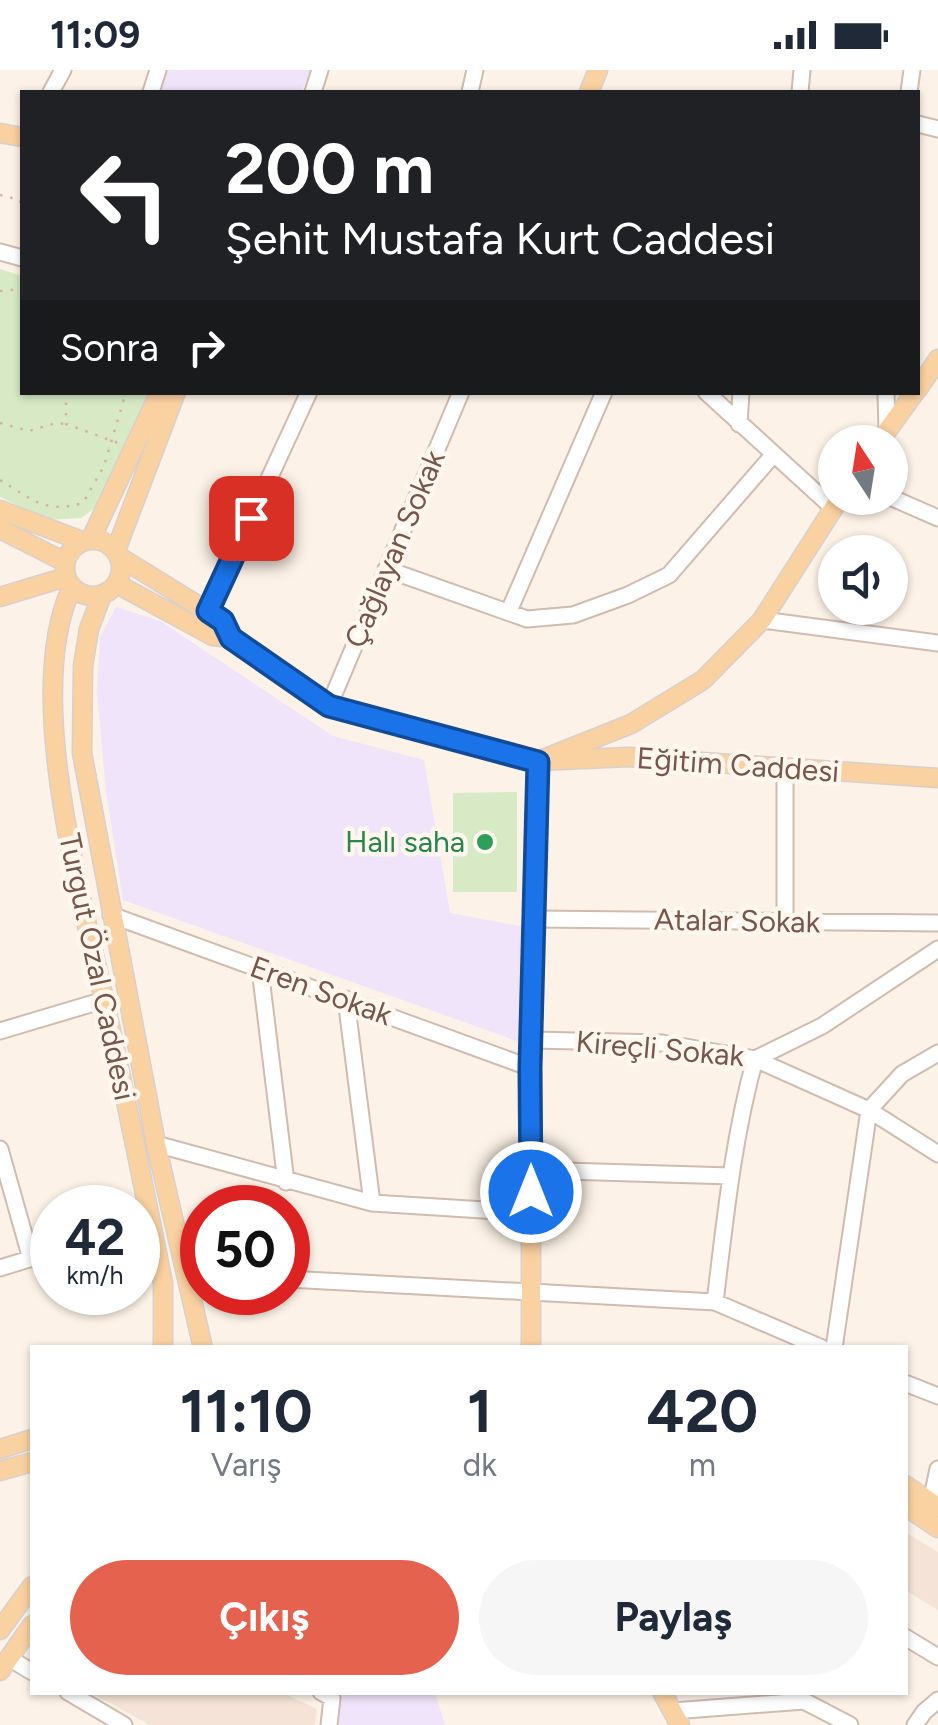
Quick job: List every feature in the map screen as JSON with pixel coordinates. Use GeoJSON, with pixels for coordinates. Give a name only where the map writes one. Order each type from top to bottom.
{"type":"FeatureCollection","features":[{"type":"Feature","properties":{"kind":"main road"},"geometry":{"type":"LineString","coordinates":[[920,386],[937,363]]}},
{"type":"Feature","properties":{"kind":"main road"},"geometry":{"type":"LineString","coordinates":[[68,575],[74,546],[87,540],[159,395]]}},
{"type":"Feature","properties":{"kind":"main road"},"geometry":{"type":"LineString","coordinates":[[0,529],[68,575],[84,595],[110,589],[121,576],[118,554],[175,395]]}},
{"type":"Feature","properties":{"kind":"main road"},"geometry":{"type":"LineString","coordinates":[[891,425],[913,395]]}},
{"type":"Feature","properties":{"kind":"main road"},"geometry":{"type":"LineString","coordinates":[[0,510],[87,540],[101,540],[223,621],[231,638]]}},
{"type":"Feature","properties":{"kind":"main road"},"geometry":{"type":"LineString","coordinates":[[531,1345],[530,1068],[538,762],[630,724],[703,680],[762,620],[828,515]]}},
{"type":"Feature","properties":{"kind":"main road"},"geometry":{"type":"LineString","coordinates":[[0,598],[68,575]]}},
{"type":"Feature","properties":{"kind":"main road","name":"Turgut Özal Caddesi"},"geometry":{"type":"LineString","coordinates":[[68,575],[57,631],[54,678],[58,754],[71,850],[104,1000],[137,1185]]}},
{"type":"Feature","properties":{"kind":"main road"},"geometry":{"type":"LineString","coordinates":[[110,589],[213,636],[231,638]]}},
{"type":"Feature","properties":{"kind":"main road","name":"Turgut Özal Caddesi"},"geometry":{"type":"LineString","coordinates":[[110,589],[88,628],[80,717],[82,753],[156,1144],[180,1228]]}},
{"type":"Feature","properties":{"kind":"main road","name":"Eğitim Caddesi"},"geometry":{"type":"LineString","coordinates":[[231,638],[329,706],[538,762],[628,757],[938,778]]}},
{"type":"Feature","properties":{"kind":"main road","name":"Turgut Özal Caddesi"},"geometry":{"type":"LineString","coordinates":[[160,1274],[164,1345]]}},
{"type":"Feature","properties":{"kind":"main road","name":"Turgut Özal Caddesi"},"geometry":{"type":"LineString","coordinates":[[197,1315],[202,1345]]}},
{"type":"Feature","properties":{"kind":"main road"},"geometry":{"type":"LineString","coordinates":[[0,1449],[30,1440]]}},
{"type":"Feature","properties":{"kind":"main road"},"geometry":{"type":"LineString","coordinates":[[0,1470],[30,1462]]}},
{"type":"Feature","properties":{"kind":"main road"},"geometry":{"type":"LineString","coordinates":[[908,1488],[933,1514]]}},
{"type":"Feature","properties":{"kind":"main road"},"geometry":{"type":"LineString","coordinates":[[908,1507],[933,1514]]}},
{"type":"Feature","properties":{"kind":"main road"},"geometry":{"type":"LineString","coordinates":[[0,1630],[30,1589]]}},
{"type":"Feature","properties":{"kind":"main road"},"geometry":{"type":"LineString","coordinates":[[4,1665],[30,1628]]}},
{"type":"Feature","properties":{"kind":"main road"},"geometry":{"type":"LineString","coordinates":[[664,1695],[676,1718]]}},
{"type":"Feature","properties":{"kind":"street"},"geometry":{"type":"LineString","coordinates":[[208,611],[307,395]]}},
{"type":"Feature","properties":{"kind":"street","name":"Çağlayan Sokak"},"geometry":{"type":"LineString","coordinates":[[329,706],[460,395]]}},
{"type":"Feature","properties":{"kind":"street"},"geometry":{"type":"LineString","coordinates":[[509,611],[603,395]]}},
{"type":"Feature","properties":{"kind":"street"},"geometry":{"type":"LineString","coordinates":[[709,395],[773,454],[818,488]]}},
{"type":"Feature","properties":{"kind":"street"},"geometry":{"type":"LineString","coordinates":[[738,424],[741,395]]}},
{"type":"Feature","properties":{"kind":"street"},"geometry":{"type":"LineString","coordinates":[[884,425],[886,395]]}},
{"type":"Feature","properties":{"kind":"street"},"geometry":{"type":"LineString","coordinates":[[386,568],[527,619],[573,615],[628,596],[669,575],[773,454]]}},
{"type":"Feature","properties":{"kind":"street"},"geometry":{"type":"LineString","coordinates":[[908,505],[938,518]]}},
{"type":"Feature","properties":{"kind":"street"},"geometry":{"type":"LineString","coordinates":[[762,620],[938,642]]}},
{"type":"Feature","properties":{"kind":"street"},"geometry":{"type":"LineString","coordinates":[[784,921],[785,768]]}},
{"type":"Feature","properties":{"kind":"street","name":"Eren Sokak"},"geometry":{"type":"LineString","coordinates":[[110,915],[530,1068]]}},
{"type":"Feature","properties":{"kind":"street","name":"Atalar Sokak"},"geometry":{"type":"LineString","coordinates":[[536,919],[938,923]]}},
{"type":"Feature","properties":{"kind":"street","name":"Kireçli Sokak"},"geometry":{"type":"LineString","coordinates":[[532,1040],[662,1044],[756,1058],[822,1026],[938,949]]}},
{"type":"Feature","properties":{"kind":"street"},"geometry":{"type":"LineString","coordinates":[[260,970],[286,1182]]}},
{"type":"Feature","properties":{"kind":"street"},"geometry":{"type":"LineString","coordinates":[[346,999],[372,1202]]}},
{"type":"Feature","properties":{"kind":"street"},"geometry":{"type":"LineString","coordinates":[[0,1031],[104,1000]]}},
{"type":"Feature","properties":{"kind":"street"},"geometry":{"type":"LineString","coordinates":[[834,1345],[870,1110],[902,1074],[938,1053]]}},
{"type":"Feature","properties":{"kind":"street"},"geometry":{"type":"LineString","coordinates":[[715,1302],[730,1176],[756,1058],[870,1110],[938,1154]]}},
{"type":"Feature","properties":{"kind":"street"},"geometry":{"type":"LineString","coordinates":[[156,1144],[372,1202],[532,1213]]}},
{"type":"Feature","properties":{"kind":"street"},"geometry":{"type":"LineString","coordinates":[[0,1149],[30,1255]]}},
{"type":"Feature","properties":{"kind":"street"},"geometry":{"type":"LineString","coordinates":[[531,1170],[730,1176]]}},
{"type":"Feature","properties":{"kind":"street"},"geometry":{"type":"LineString","coordinates":[[0,1268],[30,1259]]}},
{"type":"Feature","properties":{"kind":"street"},"geometry":{"type":"LineString","coordinates":[[310,1280],[715,1302],[815,1345]]}},
{"type":"Feature","properties":{"kind":"street"},"geometry":{"type":"LineString","coordinates":[[908,1384],[938,1396]]}},
{"type":"Feature","properties":{"kind":"street"},"geometry":{"type":"LineString","coordinates":[[933,1514],[938,1469]]}},
{"type":"Feature","properties":{"kind":"street"},"geometry":{"type":"LineString","coordinates":[[908,1639],[938,1657]]}},
{"type":"Feature","properties":{"kind":"street"},"geometry":{"type":"LineString","coordinates":[[4,1665],[30,1672]]}},
{"type":"Feature","properties":{"kind":"street"},"geometry":{"type":"LineString","coordinates":[[73,1695],[124,1725]]}},
{"type":"Feature","properties":{"kind":"street"},"geometry":{"type":"LineString","coordinates":[[326,1695],[329,1725]]}},
{"type":"Feature","properties":{"kind":"street"},"geometry":{"type":"LineString","coordinates":[[915,1725],[938,1700]]}},
{"type":"Feature","properties":{"kind":"street"},"geometry":{"type":"LineString","coordinates":[[676,1718],[804,1701],[850,1725]]}},
{"type":"Feature","properties":{"kind":"path"},"geometry":{"type":"LineString","coordinates":[[66,395],[66,424]]}},
{"type":"Feature","properties":{"kind":"path"},"geometry":{"type":"LineString","coordinates":[[0,480],[45,508],[83,503],[98,479],[125,395]]}},
{"type":"Feature","properties":{"kind":"path"},"geometry":{"type":"LineString","coordinates":[[0,423],[29,431],[66,424],[134,447]]}},
{"type":"Feature","properties":{"kind":"shaded area"},"geometry":{"type":"Polygon","coordinates":[[[167,70],[311,70],[302,90],[161,90],[167,70]]]}},
{"type":"Feature","properties":{"kind":"shaded area"},"geometry":{"type":"Polygon","coordinates":[[[116,607],[160,621],[333,736],[424,760],[450,913],[525,927],[520,1042],[123,900],[106,791],[97,692],[100,637],[116,607]]]}},
{"type":"Feature","properties":{"kind":"shaded area"},"geometry":{"type":"Polygon","coordinates":[[[908,1534],[938,1552],[938,1610],[908,1592],[908,1534]]]}},
{"type":"Feature","properties":{"kind":"shaded area"},"geometry":{"type":"Polygon","coordinates":[[[95,1695],[287,1695],[317,1709],[315,1725],[150,1725],[95,1695]]]}},
{"type":"Feature","properties":{"kind":"shaded area"},"geometry":{"type":"Polygon","coordinates":[[[341,1695],[436,1695],[445,1725],[338,1725],[341,1695]]]}},
{"type":"Feature","properties":{"kind":"green space"},"geometry":{"type":"Polygon","coordinates":[[[0,269],[20,275],[20,395],[147,395],[99,505],[81,518],[48,520],[0,497],[0,269]]]}},
{"type":"Feature","properties":{"kind":"green space","name":"Halı saha"},"geometry":{"type":"Polygon","coordinates":[[[517,792],[517,892],[453,892],[453,793],[517,792]]]}},
{"type":"Feature","properties":{"kind":"place","name":"Halı saha"},"geometry":{"type":"Point","coordinates":[485,842]}},
{"type":"Feature","properties":{"kind":"route"},"geometry":{"type":"LineString","coordinates":[[251,518],[208,611],[223,621],[231,638],[329,706],[538,762],[530,1068],[531,1192]]}}]}
